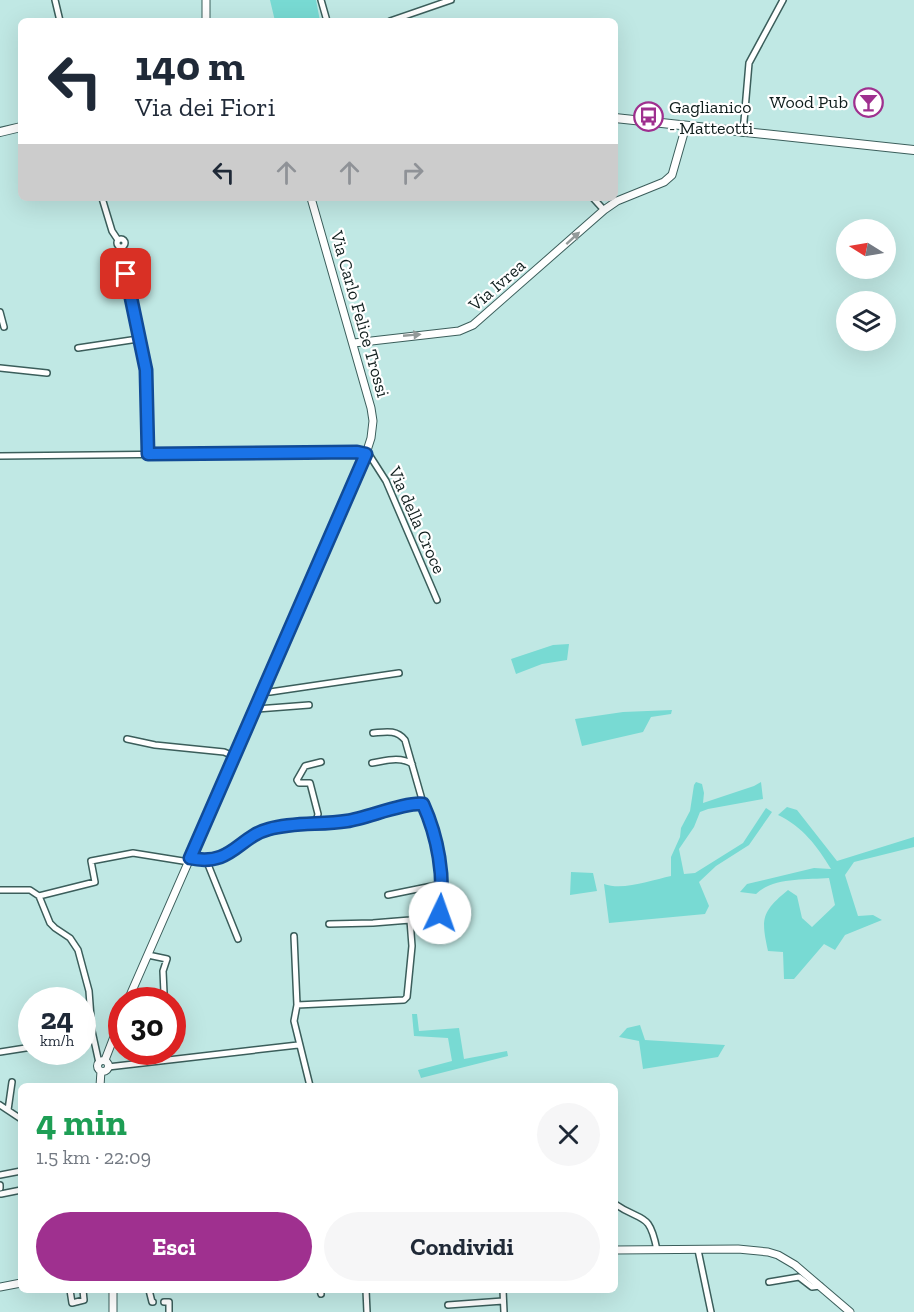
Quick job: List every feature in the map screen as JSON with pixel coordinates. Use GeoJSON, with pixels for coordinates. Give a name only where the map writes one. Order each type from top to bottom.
{"type":"FeatureCollection","features":[{"type":"Feature","properties":{"kind":"main road"},"geometry":{"type":"LineString","coordinates":[[618,118],[914,150]]}},
{"type":"Feature","properties":{"kind":"main road"},"geometry":{"type":"LineString","coordinates":[[0,132],[18,128]]}},
{"type":"Feature","properties":{"kind":"street"},"geometry":{"type":"LineString","coordinates":[[55,0],[59,18]]}},
{"type":"Feature","properties":{"kind":"street"},"geometry":{"type":"LineString","coordinates":[[206,0],[206,18]]}},
{"type":"Feature","properties":{"kind":"street"},"geometry":{"type":"LineString","coordinates":[[321,0],[326,18]]}},
{"type":"Feature","properties":{"kind":"street"},"geometry":{"type":"LineString","coordinates":[[399,18],[451,0]]}},
{"type":"Feature","properties":{"kind":"street"},"geometry":{"type":"LineString","coordinates":[[743,132],[750,63],[783,0]]}},
{"type":"Feature","properties":{"kind":"street","name":"Via Ivrea"},"geometry":{"type":"LineString","coordinates":[[618,200],[664,182],[672,175],[686,126]]}},
{"type":"Feature","properties":{"kind":"street"},"geometry":{"type":"LineString","coordinates":[[103,201],[112,231],[118,240],[121,239],[124,242],[119,252],[126,274],[146,370],[148,454]]}},
{"type":"Feature","properties":{"kind":"street","name":"Via Carlo Felice Trossi"},"geometry":{"type":"LineString","coordinates":[[134,987],[257,709],[371,438],[373,421],[354,343],[312,201]]}},
{"type":"Feature","properties":{"kind":"street"},"geometry":{"type":"LineString","coordinates":[[596,201],[604,210]]}},
{"type":"Feature","properties":{"kind":"street","name":"Via Ivrea"},"geometry":{"type":"LineString","coordinates":[[354,343],[459,331],[473,325],[616,201]]}},
{"type":"Feature","properties":{"kind":"street"},"geometry":{"type":"LineString","coordinates":[[0,312],[4,327]]}},
{"type":"Feature","properties":{"kind":"street"},"geometry":{"type":"LineString","coordinates":[[78,348],[138,339]]}},
{"type":"Feature","properties":{"kind":"street"},"geometry":{"type":"LineString","coordinates":[[0,368],[47,373]]}},
{"type":"Feature","properties":{"kind":"street"},"geometry":{"type":"LineString","coordinates":[[0,456],[357,452],[366,454]]}},
{"type":"Feature","properties":{"kind":"street","name":"Via della Croce"},"geometry":{"type":"LineString","coordinates":[[366,454],[375,462],[386,481],[437,600]]}},
{"type":"Feature","properties":{"kind":"street"},"geometry":{"type":"LineString","coordinates":[[264,691],[399,673]]}},
{"type":"Feature","properties":{"kind":"street"},"geometry":{"type":"LineString","coordinates":[[257,709],[309,705]]}},
{"type":"Feature","properties":{"kind":"street"},"geometry":{"type":"LineString","coordinates":[[329,924],[410,920],[415,916],[440,913],[443,893],[433,832],[405,740],[401,734],[394,732],[373,733]]}},
{"type":"Feature","properties":{"kind":"street"},"geometry":{"type":"LineString","coordinates":[[127,739],[155,745],[224,752],[236,757]]}},
{"type":"Feature","properties":{"kind":"street"},"geometry":{"type":"LineString","coordinates":[[372,763],[398,759],[412,764]]}},
{"type":"Feature","properties":{"kind":"street"},"geometry":{"type":"LineString","coordinates":[[316,822],[318,814],[310,783],[299,783],[297,780],[305,766],[321,762]]}},
{"type":"Feature","properties":{"kind":"street"},"geometry":{"type":"LineString","coordinates":[[39,896],[95,882],[91,861],[133,854],[207,862],[237,849],[267,829],[316,822],[346,821],[423,804]]}},
{"type":"Feature","properties":{"kind":"street"},"geometry":{"type":"LineString","coordinates":[[207,862],[238,939]]}},
{"type":"Feature","properties":{"kind":"street"},"geometry":{"type":"LineString","coordinates":[[388,895],[442,884]]}},
{"type":"Feature","properties":{"kind":"street"},"geometry":{"type":"LineString","coordinates":[[0,890],[30,891],[39,896],[50,922],[70,938],[78,950],[87,987]]}},
{"type":"Feature","properties":{"kind":"street"},"geometry":{"type":"LineString","coordinates":[[297,1005],[404,1000],[407,997],[412,946],[410,920]]}},
{"type":"Feature","properties":{"kind":"street"},"geometry":{"type":"LineString","coordinates":[[294,936],[297,1005],[294,1021],[298,1045],[309,1083]]}},
{"type":"Feature","properties":{"kind":"street"},"geometry":{"type":"LineString","coordinates":[[148,955],[167,959],[163,971],[164,987]]}},
{"type":"Feature","properties":{"kind":"street"},"geometry":{"type":"LineString","coordinates":[[96,1043],[103,1065]]}},
{"type":"Feature","properties":{"kind":"street"},"geometry":{"type":"LineString","coordinates":[[103,1065],[298,1045]]}},
{"type":"Feature","properties":{"kind":"street"},"geometry":{"type":"LineString","coordinates":[[0,1052],[18,1049]]}},
{"type":"Feature","properties":{"kind":"street"},"geometry":{"type":"LineString","coordinates":[[100,1083],[108,1052]]}},
{"type":"Feature","properties":{"kind":"street"},"geometry":{"type":"LineString","coordinates":[[8,1110],[12,1082]]}},
{"type":"Feature","properties":{"kind":"street"},"geometry":{"type":"LineString","coordinates":[[0,1105],[18,1117]]}},
{"type":"Feature","properties":{"kind":"street"},"geometry":{"type":"LineString","coordinates":[[0,1175],[18,1172]]}},
{"type":"Feature","properties":{"kind":"street"},"geometry":{"type":"LineString","coordinates":[[0,1189],[18,1190]]}},
{"type":"Feature","properties":{"kind":"street"},"geometry":{"type":"LineString","coordinates":[[618,1205],[644,1218],[654,1236],[657,1250]]}},
{"type":"Feature","properties":{"kind":"street"},"geometry":{"type":"LineString","coordinates":[[618,1250],[738,1249],[768,1252],[795,1265],[850,1312]]}},
{"type":"Feature","properties":{"kind":"street"},"geometry":{"type":"LineString","coordinates":[[698,1250],[711,1312]]}},
{"type":"Feature","properties":{"kind":"street"},"geometry":{"type":"LineString","coordinates":[[769,1282],[799,1277],[812,1287],[820,1286]]}},
{"type":"Feature","properties":{"kind":"street"},"geometry":{"type":"LineString","coordinates":[[0,1287],[18,1284]]}},
{"type":"Feature","properties":{"kind":"street"},"geometry":{"type":"LineString","coordinates":[[70,1293],[72,1303],[84,1300],[83,1293]]}},
{"type":"Feature","properties":{"kind":"street"},"geometry":{"type":"LineString","coordinates":[[113,1293],[113,1312]]}},
{"type":"Feature","properties":{"kind":"street"},"geometry":{"type":"LineString","coordinates":[[150,1293],[153,1302]]}},
{"type":"Feature","properties":{"kind":"street"},"geometry":{"type":"LineString","coordinates":[[366,1293],[367,1312]]}},
{"type":"Feature","properties":{"kind":"street"},"geometry":{"type":"LineString","coordinates":[[503,1293],[504,1312]]}},
{"type":"Feature","properties":{"kind":"street"},"geometry":{"type":"LineString","coordinates":[[448,1305],[503,1301]]}},
{"type":"Feature","properties":{"kind":"street"},"geometry":{"type":"LineString","coordinates":[[164,1302],[169,1302],[169,1312]]}},
{"type":"Feature","properties":{"kind":"shaded area"},"geometry":{"type":"Polygon","coordinates":[[[270,0],[316,0],[319,18],[274,18],[270,0]]]}},
{"type":"Feature","properties":{"kind":"shaded area"},"geometry":{"type":"Polygon","coordinates":[[[569,644],[567,660],[542,664],[516,674],[511,659],[553,645],[569,644]]]}},
{"type":"Feature","properties":{"kind":"shaded area"},"geometry":{"type":"Polygon","coordinates":[[[672,710],[671,714],[651,717],[643,732],[582,746],[575,719],[623,712],[672,710]]]}},
{"type":"Feature","properties":{"kind":"shaded area"},"geometry":{"type":"Polygon","coordinates":[[[696,782],[702,784],[703,803],[761,782],[763,799],[700,812],[694,827],[679,849],[684,874],[695,873],[743,843],[766,808],[772,812],[749,845],[716,866],[699,882],[709,906],[705,914],[609,923],[604,884],[629,886],[671,876],[671,857],[680,837],[681,828],[690,811],[696,782]]]}},
{"type":"Feature","properties":{"kind":"shaded area"},"geometry":{"type":"Polygon","coordinates":[[[787,807],[797,810],[837,861],[914,837],[914,847],[854,862],[845,875],[858,916],[873,915],[882,920],[845,935],[835,950],[824,944],[794,979],[784,979],[783,952],[768,951],[764,931],[765,917],[772,904],[788,890],[797,896],[802,918],[812,927],[835,905],[829,878],[781,882],[756,894],[740,892],[747,884],[814,868],[831,869],[809,838],[795,825],[778,815],[787,807]]]}},
{"type":"Feature","properties":{"kind":"shaded area"},"geometry":{"type":"Polygon","coordinates":[[[571,872],[593,873],[597,891],[570,895],[571,872]]]}},
{"type":"Feature","properties":{"kind":"shaded area"},"geometry":{"type":"Polygon","coordinates":[[[412,1014],[417,1014],[419,1031],[459,1028],[464,1059],[507,1051],[508,1056],[421,1078],[418,1070],[452,1061],[448,1038],[414,1036],[412,1014]]]}},
{"type":"Feature","properties":{"kind":"shaded area"},"geometry":{"type":"Polygon","coordinates":[[[640,1025],[645,1040],[725,1045],[718,1057],[643,1069],[639,1041],[619,1037],[627,1028],[640,1025]]]}},
{"type":"Feature","properties":{"kind":"place","name":"Wood Pub"},"geometry":{"type":"Point","coordinates":[869,102]}},
{"type":"Feature","properties":{"kind":"place","name":"Gaglianico - Matteotti"},"geometry":{"type":"Point","coordinates":[648,117]}},
{"type":"Feature","properties":{"kind":"route"},"geometry":{"type":"LineString","coordinates":[[126,274],[146,370],[148,454],[357,452],[366,454],[257,709],[190,858],[207,862],[237,849],[267,829],[316,822],[346,821],[418,803],[423,804],[433,832],[438,856],[443,893],[440,913]]}}]}
